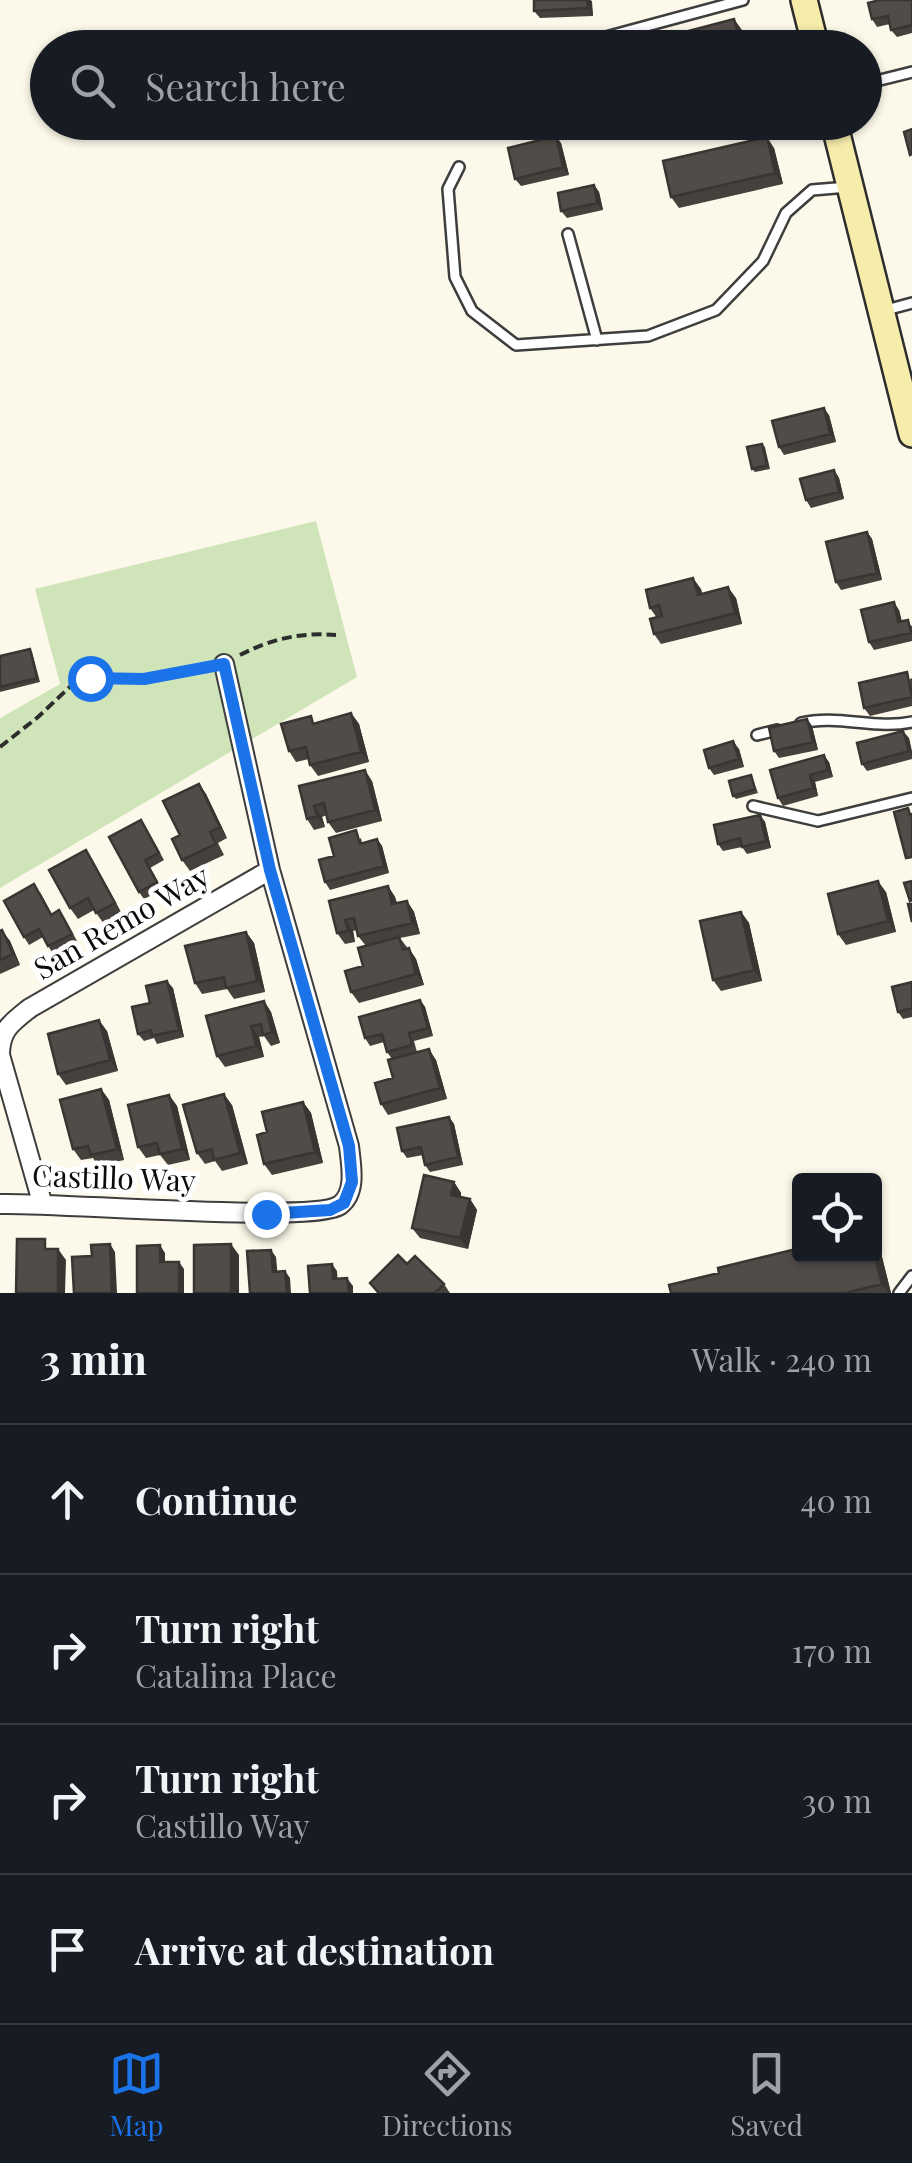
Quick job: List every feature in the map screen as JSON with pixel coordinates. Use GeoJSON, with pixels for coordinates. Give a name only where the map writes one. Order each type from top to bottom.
{"type":"FeatureCollection","features":[{"type":"Feature","properties":{"kind":"main road"},"geometry":{"type":"LineString","coordinates":[[804,0],[812,30]]}},
{"type":"Feature","properties":{"kind":"main road"},"geometry":{"type":"LineString","coordinates":[[838,140],[912,434]]}},
{"type":"Feature","properties":{"kind":"street"},"geometry":{"type":"LineString","coordinates":[[224,664],[270,870]]}},
{"type":"Feature","properties":{"kind":"street","name":"San Remo Way"},"geometry":{"type":"LineString","coordinates":[[42,1202],[0,1054],[0,1038],[8,1025],[30,1008],[270,870]]}},
{"type":"Feature","properties":{"kind":"street","name":"Castillo Way"},"geometry":{"type":"LineString","coordinates":[[0,1204],[42,1202],[266,1214],[330,1210],[344,1203],[352,1182],[349,1146],[270,870]]}},
{"type":"Feature","properties":{"kind":"lane"},"geometry":{"type":"LineString","coordinates":[[629,30],[742,0]]}},
{"type":"Feature","properties":{"kind":"lane"},"geometry":{"type":"LineString","coordinates":[[882,80],[912,72]]}},
{"type":"Feature","properties":{"kind":"lane"},"geometry":{"type":"LineString","coordinates":[[459,166],[448,190],[455,277],[472,311],[516,345],[648,336],[716,310],[763,261],[786,214],[812,190],[850,186]]}},
{"type":"Feature","properties":{"kind":"lane"},"geometry":{"type":"LineString","coordinates":[[568,234],[597,340]]}},
{"type":"Feature","properties":{"kind":"lane"},"geometry":{"type":"LineString","coordinates":[[882,311],[912,303]]}},
{"type":"Feature","properties":{"kind":"lane"},"geometry":{"type":"LineString","coordinates":[[757,735],[822,718],[893,726],[912,722]]}},
{"type":"Feature","properties":{"kind":"lane"},"geometry":{"type":"LineString","coordinates":[[752,806],[818,821],[912,798]]}},
{"type":"Feature","properties":{"kind":"lane"},"geometry":{"type":"LineString","coordinates":[[899,1293],[912,1276]]}},
{"type":"Feature","properties":{"kind":"path"},"geometry":{"type":"LineString","coordinates":[[0,748],[75,682],[90,678],[144,679],[224,664],[262,644],[314,633],[336,636]]}},
{"type":"Feature","properties":{"kind":"green space"},"geometry":{"type":"Polygon","coordinates":[[[316,521],[357,677],[0,888],[0,718],[60,684],[35,589],[316,521]]]}},
{"type":"Feature","properties":{"kind":"building"},"geometry":{"type":"Polygon","coordinates":[[[534,0],[587,0],[588,8],[534,11],[534,0]]]}},
{"type":"Feature","properties":{"kind":"building"},"geometry":{"type":"Polygon","coordinates":[[[912,0],[912,25],[891,30],[888,16],[872,19],[868,3],[912,0]]]}},
{"type":"Feature","properties":{"kind":"building"},"geometry":{"type":"Polygon","coordinates":[[[734,19],[737,30],[692,30],[734,19]]]}},
{"type":"Feature","properties":{"kind":"building"},"geometry":{"type":"Polygon","coordinates":[[[912,129],[912,154],[910,155],[904,132],[912,129]]]}},
{"type":"Feature","properties":{"kind":"building"},"geometry":{"type":"Polygon","coordinates":[[[557,140],[563,167],[515,179],[508,148],[557,140]]]}},
{"type":"Feature","properties":{"kind":"building"},"geometry":{"type":"Polygon","coordinates":[[[768,140],[775,173],[671,197],[663,161],[768,140]]]}},
{"type":"Feature","properties":{"kind":"building"},"geometry":{"type":"Polygon","coordinates":[[[594,185],[597,203],[561,211],[558,193],[594,185]]]}},
{"type":"Feature","properties":{"kind":"building"},"geometry":{"type":"Polygon","coordinates":[[[824,408],[830,434],[779,447],[772,421],[824,408]]]}},
{"type":"Feature","properties":{"kind":"building"},"geometry":{"type":"Polygon","coordinates":[[[762,444],[767,465],[752,469],[747,447],[762,444]]]}},
{"type":"Feature","properties":{"kind":"building"},"geometry":{"type":"Polygon","coordinates":[[[834,470],[839,492],[806,500],[800,479],[834,470]]]}},
{"type":"Feature","properties":{"kind":"building"},"geometry":{"type":"Polygon","coordinates":[[[867,532],[877,573],[836,582],[826,542],[867,532]]]}},
{"type":"Feature","properties":{"kind":"building"},"geometry":{"type":"Polygon","coordinates":[[[693,578],[698,595],[728,587],[735,613],[654,634],[650,619],[662,616],[659,605],[650,608],[646,590],[693,578]]]}},
{"type":"Feature","properties":{"kind":"building"},"geometry":{"type":"Polygon","coordinates":[[[894,602],[898,622],[908,620],[911,633],[869,642],[861,610],[894,602]]]}},
{"type":"Feature","properties":{"kind":"building"},"geometry":{"type":"Polygon","coordinates":[[[30,649],[37,678],[0,687],[0,656],[30,649]]]}},
{"type":"Feature","properties":{"kind":"building"},"geometry":{"type":"Polygon","coordinates":[[[907,672],[912,697],[864,708],[859,683],[907,672]]]}},
{"type":"Feature","properties":{"kind":"building"},"geometry":{"type":"Polygon","coordinates":[[[351,713],[361,752],[310,765],[306,747],[289,751],[281,724],[311,716],[313,724],[351,713]]]}},
{"type":"Feature","properties":{"kind":"building"},"geometry":{"type":"Polygon","coordinates":[[[807,719],[813,742],[774,751],[769,728],[807,719]]]}},
{"type":"Feature","properties":{"kind":"building"},"geometry":{"type":"Polygon","coordinates":[[[903,731],[909,751],[862,764],[857,743],[903,731]]]}},
{"type":"Feature","properties":{"kind":"building"},"geometry":{"type":"Polygon","coordinates":[[[733,741],[739,759],[709,768],[704,750],[733,741]]]}},
{"type":"Feature","properties":{"kind":"building"},"geometry":{"type":"Polygon","coordinates":[[[824,755],[828,770],[810,775],[813,788],[778,798],[770,770],[824,755]]]}},
{"type":"Feature","properties":{"kind":"building"},"geometry":{"type":"Polygon","coordinates":[[[365,770],[375,810],[328,822],[324,803],[314,806],[317,816],[307,819],[299,786],[365,770]]]}},
{"type":"Feature","properties":{"kind":"building"},"geometry":{"type":"Polygon","coordinates":[[[751,775],[755,789],[733,796],[729,781],[751,775]]]}},
{"type":"Feature","properties":{"kind":"building"},"geometry":{"type":"Polygon","coordinates":[[[199,784],[220,827],[210,832],[216,844],[182,860],[172,839],[180,835],[163,801],[199,784]]]}},
{"type":"Feature","properties":{"kind":"building"},"geometry":{"type":"Polygon","coordinates":[[[908,808],[912,814],[912,857],[906,858],[894,812],[908,808]]]}},
{"type":"Feature","properties":{"kind":"building"},"geometry":{"type":"Polygon","coordinates":[[[760,815],[766,841],[742,847],[740,838],[718,844],[714,825],[760,815]]]}},
{"type":"Feature","properties":{"kind":"building"},"geometry":{"type":"Polygon","coordinates":[[[141,820],[159,853],[145,860],[157,882],[139,892],[109,837],[141,820]]]}},
{"type":"Feature","properties":{"kind":"building"},"geometry":{"type":"Polygon","coordinates":[[[356,830],[360,844],[377,839],[384,866],[325,882],[319,860],[334,856],[329,838],[356,830]]]}},
{"type":"Feature","properties":{"kind":"building"},"geometry":{"type":"Polygon","coordinates":[[[86,850],[115,903],[96,913],[88,898],[70,908],[49,870],[86,850]]]}},
{"type":"Feature","properties":{"kind":"building"},"geometry":{"type":"Polygon","coordinates":[[[878,881],[888,921],[838,934],[828,894],[878,881]]]}},
{"type":"Feature","properties":{"kind":"building"},"geometry":{"type":"Polygon","coordinates":[[[912,881],[912,900],[910,901],[904,883],[912,881]]]}},
{"type":"Feature","properties":{"kind":"building"},"geometry":{"type":"Polygon","coordinates":[[[34,884],[51,915],[59,910],[72,934],[48,946],[39,929],[24,937],[4,901],[34,884]]]}},
{"type":"Feature","properties":{"kind":"building"},"geometry":{"type":"Polygon","coordinates":[[[388,886],[392,904],[407,901],[412,923],[358,936],[354,918],[345,920],[348,931],[337,933],[329,901],[388,886]]]}},
{"type":"Feature","properties":{"kind":"building"},"geometry":{"type":"Polygon","coordinates":[[[741,912],[754,970],[713,980],[700,921],[741,912]]]}},
{"type":"Feature","properties":{"kind":"building"},"geometry":{"type":"Polygon","coordinates":[[[0,931],[13,954],[0,960],[0,931]]]}},
{"type":"Feature","properties":{"kind":"building"},"geometry":{"type":"Polygon","coordinates":[[[246,932],[257,981],[226,988],[224,977],[195,983],[185,946],[246,932]]]}},
{"type":"Feature","properties":{"kind":"building"},"geometry":{"type":"Polygon","coordinates":[[[399,937],[403,950],[409,948],[416,974],[351,992],[345,971],[363,966],[358,948],[399,937]]]}},
{"type":"Feature","properties":{"kind":"building"},"geometry":{"type":"Polygon","coordinates":[[[167,981],[179,1030],[152,1036],[151,1030],[138,1034],[132,1007],[150,1003],[146,986],[167,981]]]}},
{"type":"Feature","properties":{"kind":"building"},"geometry":{"type":"Polygon","coordinates":[[[912,982],[912,1008],[898,1012],[892,987],[912,982]]]}},
{"type":"Feature","properties":{"kind":"building"},"geometry":{"type":"Polygon","coordinates":[[[420,1000],[428,1028],[409,1033],[412,1045],[387,1052],[382,1034],[365,1038],[359,1017],[420,1000]]]}},
{"type":"Feature","properties":{"kind":"building"},"geometry":{"type":"Polygon","coordinates":[[[264,1001],[272,1032],[263,1035],[261,1024],[251,1026],[256,1046],[217,1056],[206,1016],[264,1001]]]}},
{"type":"Feature","properties":{"kind":"building"},"geometry":{"type":"Polygon","coordinates":[[[99,1020],[110,1060],[58,1074],[48,1034],[99,1020]]]}},
{"type":"Feature","properties":{"kind":"building"},"geometry":{"type":"Polygon","coordinates":[[[429,1049],[440,1088],[381,1104],[375,1083],[393,1078],[388,1060],[429,1049]]]}},
{"type":"Feature","properties":{"kind":"building"},"geometry":{"type":"Polygon","coordinates":[[[101,1089],[117,1149],[91,1155],[88,1146],[73,1149],[60,1100],[101,1089]]]}},
{"type":"Feature","properties":{"kind":"building"},"geometry":{"type":"Polygon","coordinates":[[[224,1094],[240,1153],[214,1160],[212,1149],[197,1153],[183,1105],[224,1094]]]}},
{"type":"Feature","properties":{"kind":"building"},"geometry":{"type":"Polygon","coordinates":[[[169,1095],[182,1149],[160,1154],[157,1143],[138,1147],[128,1105],[169,1095]]]}},
{"type":"Feature","properties":{"kind":"building"},"geometry":{"type":"Polygon","coordinates":[[[303,1102],[315,1152],[264,1164],[257,1135],[267,1132],[262,1112],[303,1102]]]}},
{"type":"Feature","properties":{"kind":"building"},"geometry":{"type":"Polygon","coordinates":[[[449,1117],[458,1157],[425,1165],[421,1147],[402,1151],[397,1128],[449,1117]]]}},
{"type":"Feature","properties":{"kind":"building"},"geometry":{"type":"Polygon","coordinates":[[[424,1175],[454,1182],[451,1195],[470,1199],[460,1238],[412,1228],[424,1175]]]}},
{"type":"Feature","properties":{"kind":"building"},"geometry":{"type":"Polygon","coordinates":[[[17,1239],[45,1239],[45,1249],[58,1249],[58,1293],[16,1293],[17,1239]]]}},
{"type":"Feature","properties":{"kind":"building"},"geometry":{"type":"Polygon","coordinates":[[[110,1244],[112,1293],[74,1293],[72,1257],[92,1256],[91,1245],[110,1244]]]}},
{"type":"Feature","properties":{"kind":"building"},"geometry":{"type":"Polygon","coordinates":[[[231,1244],[231,1293],[194,1293],[194,1245],[231,1244]]]}},
{"type":"Feature","properties":{"kind":"building"},"geometry":{"type":"Polygon","coordinates":[[[160,1245],[160,1262],[179,1262],[179,1293],[137,1293],[137,1246],[160,1245]]]}},
{"type":"Feature","properties":{"kind":"building"},"geometry":{"type":"Polygon","coordinates":[[[271,1250],[273,1272],[285,1271],[287,1293],[250,1293],[247,1251],[271,1250]]]}},
{"type":"Feature","properties":{"kind":"building"},"geometry":{"type":"Polygon","coordinates":[[[792,1250],[792,1263],[876,1263],[882,1284],[845,1293],[671,1293],[669,1285],[719,1273],[718,1268],[792,1250]]]}},
{"type":"Feature","properties":{"kind":"building"},"geometry":{"type":"Polygon","coordinates":[[[398,1255],[407,1264],[415,1256],[444,1284],[435,1293],[379,1293],[370,1283],[398,1255]]]}},
{"type":"Feature","properties":{"kind":"building"},"geometry":{"type":"Polygon","coordinates":[[[332,1264],[333,1279],[347,1278],[349,1293],[310,1293],[308,1266],[332,1264]]]}},
{"type":"Feature","properties":{"kind":"route"},"geometry":{"type":"LineString","coordinates":[[90,678],[144,679],[224,664],[270,870],[349,1146],[352,1182],[344,1203],[330,1210],[266,1214]]}}]}
